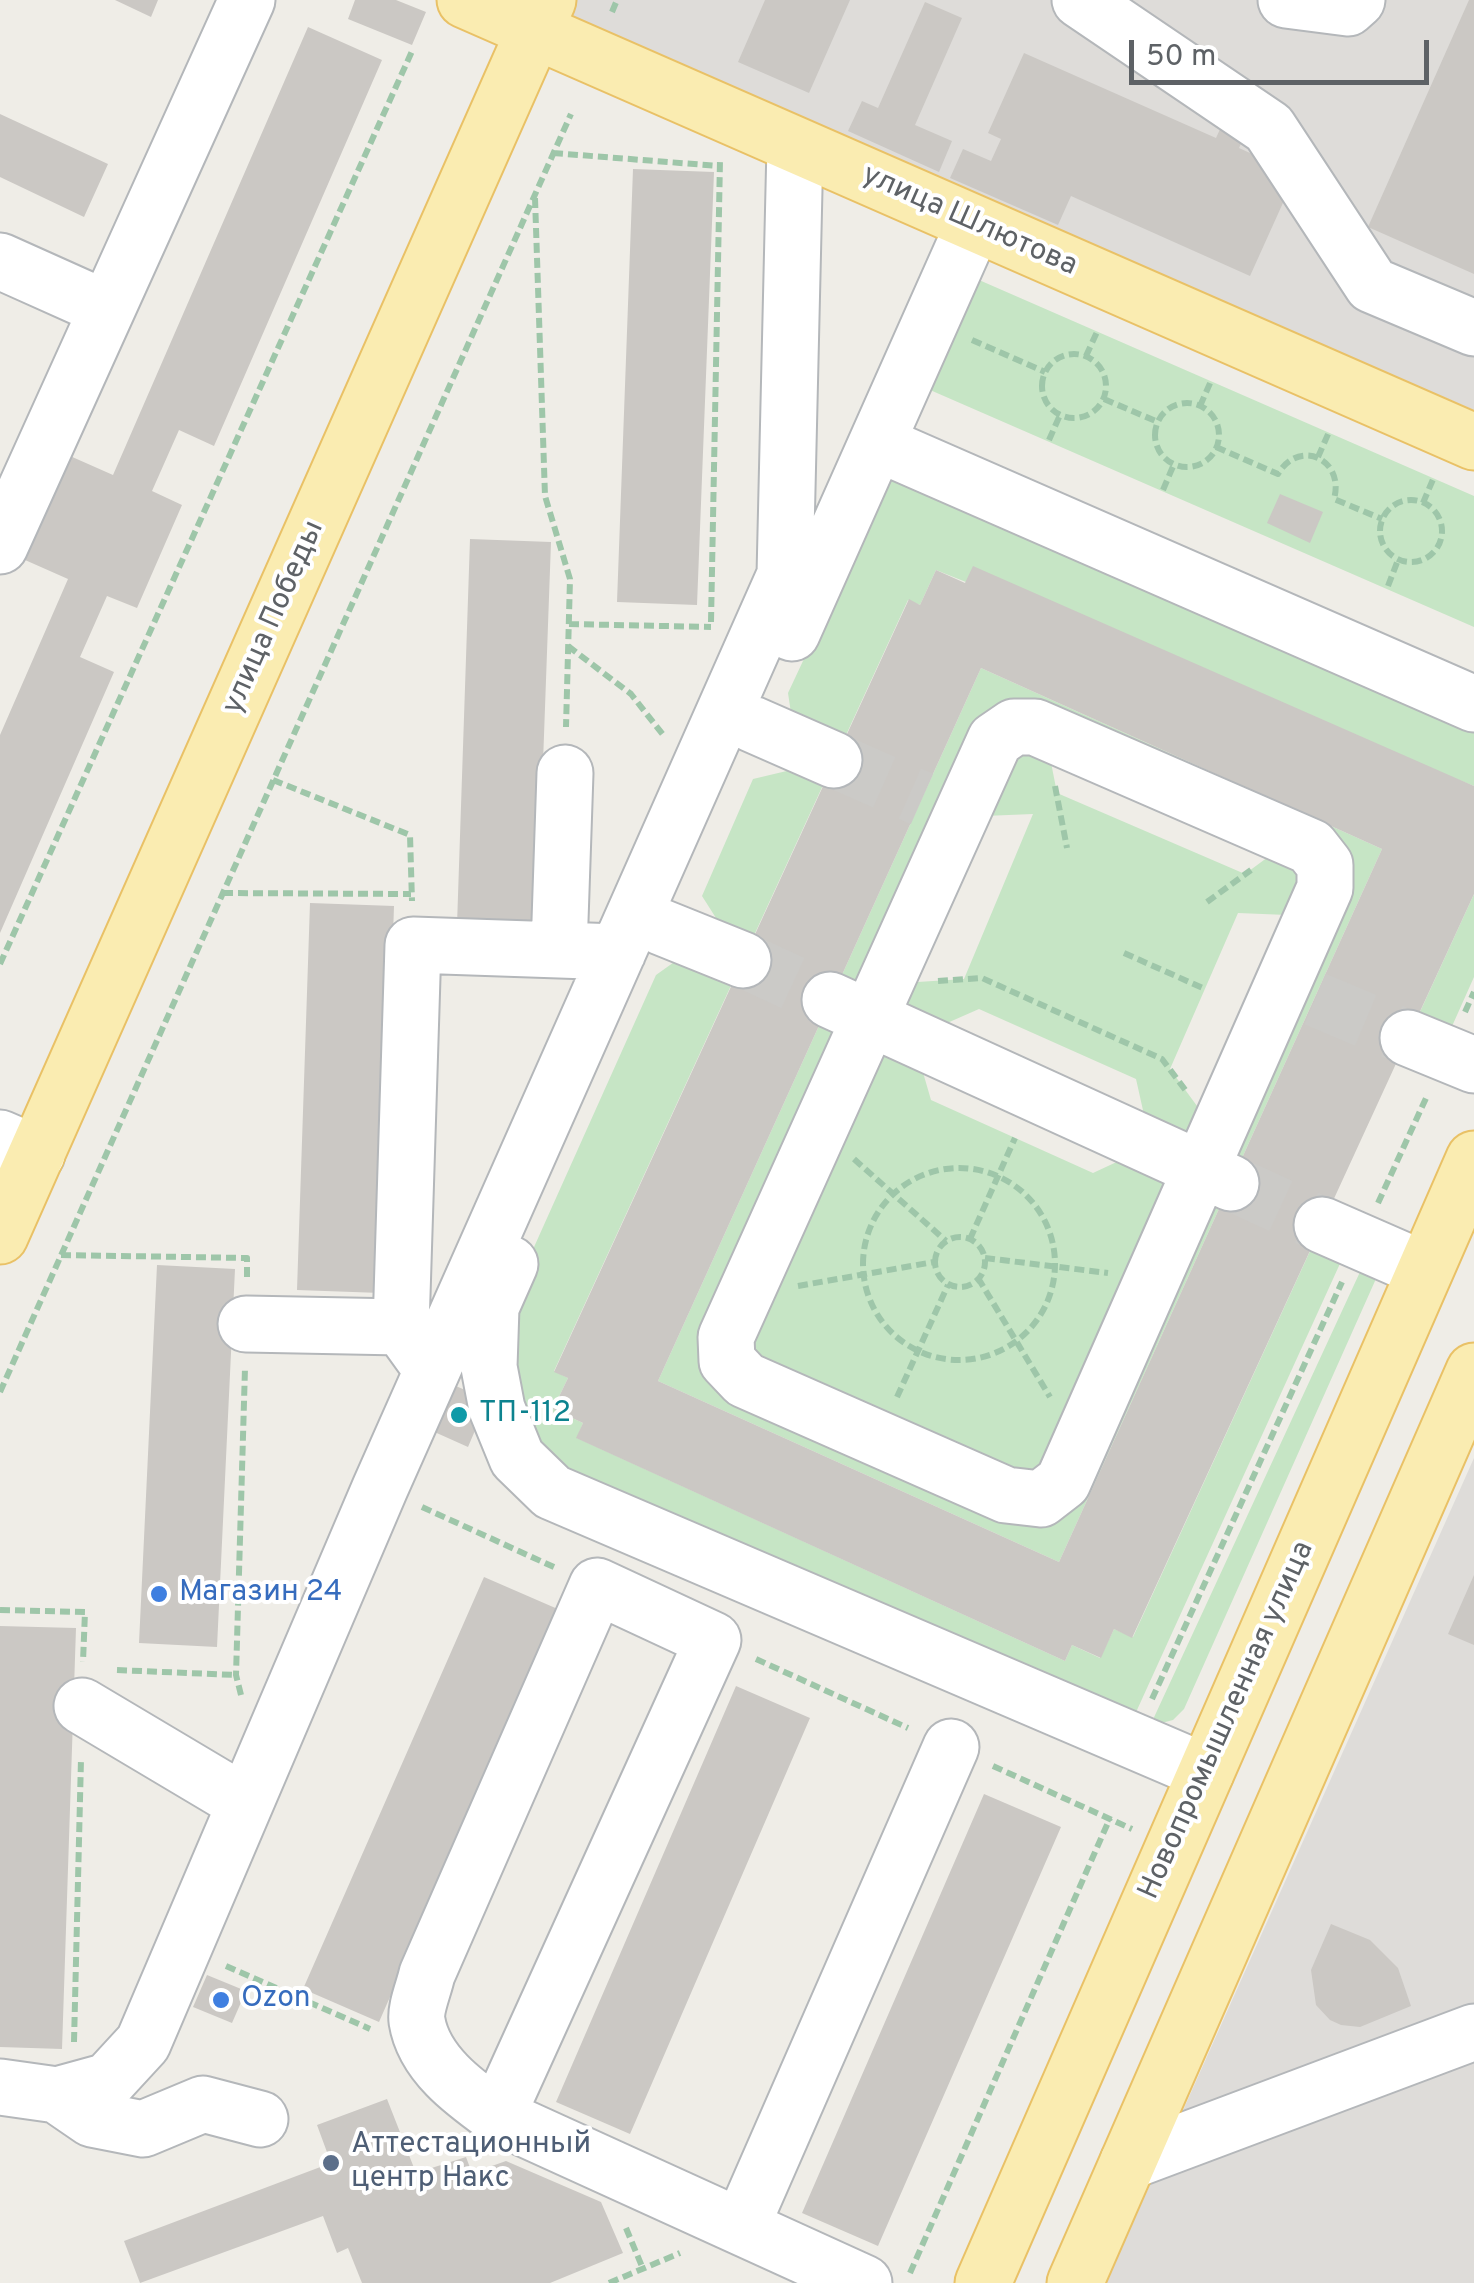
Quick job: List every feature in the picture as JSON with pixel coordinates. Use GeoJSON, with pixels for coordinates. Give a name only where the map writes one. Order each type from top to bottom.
{"type":"FeatureCollection","features":[{"type":"Feature","properties":{"kind":"main road","name":"улица Шлютова"},"geometry":{"type":"LineString","coordinates":[[465,0],[541,16],[721,140],[795,146],[1474,442]]}},
{"type":"Feature","properties":{"kind":"main road","name":"улица Победы"},"geometry":{"type":"LineString","coordinates":[[0,1236],[19,1146],[541,16]]}},
{"type":"Feature","properties":{"kind":"main road","name":"Новопромышленная улица"},"geometry":{"type":"LineString","coordinates":[[983,2283],[1474,1160]]}},
{"type":"Feature","properties":{"kind":"main road"},"geometry":{"type":"LineString","coordinates":[[1075,2283],[1474,1371]]}},
{"type":"Feature","properties":{"kind":"street"},"geometry":{"type":"LineString","coordinates":[[0,546],[247,0]]}},
{"type":"Feature","properties":{"kind":"street"},"geometry":{"type":"LineString","coordinates":[[1080,0],[1269,128],[1372,285],[1474,328]]}},
{"type":"Feature","properties":{"kind":"street"},"geometry":{"type":"LineString","coordinates":[[1286,0],[1348,8],[1357,0]]}},
{"type":"Feature","properties":{"kind":"street"},"geometry":{"type":"LineString","coordinates":[[795,146],[784,576],[695,777],[639,939],[491,1307],[489,1368],[497,1408],[517,1458],[552,1492],[1206,1772]]}},
{"type":"Feature","properties":{"kind":"street"},"geometry":{"type":"LineString","coordinates":[[56,2096],[108,2081],[143,2043],[380,1488],[417,1348],[752,724],[974,224]]}},
{"type":"Feature","properties":{"kind":"street"},"geometry":{"type":"LineString","coordinates":[[0,261],[107,309]]}},
{"type":"Feature","properties":{"kind":"street"},"geometry":{"type":"LineString","coordinates":[[877,443],[1474,704]]}},
{"type":"Feature","properties":{"kind":"street"},"geometry":{"type":"LineString","coordinates":[[752,724],[834,760]]}},
{"type":"Feature","properties":{"kind":"street"},"geometry":{"type":"LineString","coordinates":[[1014,726],[1035,727],[1311,847],[1325,865],[1324,888],[1298,992],[1216,1161],[1153,1278],[1063,1482],[1040,1499],[1006,1495],[745,1380],[727,1361],[726,1336],[820,1130],[863,1001],[941,808],[995,740],[1014,726]]}},
{"type":"Feature","properties":{"kind":"street"},"geometry":{"type":"LineString","coordinates":[[560,950],[565,774]]}},
{"type":"Feature","properties":{"kind":"street"},"geometry":{"type":"LineString","coordinates":[[417,1348],[412,919],[560,950],[639,939],[743,960]]}},
{"type":"Feature","properties":{"kind":"street"},"geometry":{"type":"LineString","coordinates":[[863,1001],[1216,1161]]}},
{"type":"Feature","properties":{"kind":"street"},"geometry":{"type":"LineString","coordinates":[[1341,1233],[1425,1270]]}},
{"type":"Feature","properties":{"kind":"street"},"geometry":{"type":"LineString","coordinates":[[246,1324],[417,1348]]}},
{"type":"Feature","properties":{"kind":"street"},"geometry":{"type":"LineString","coordinates":[[497,2116],[714,1640],[596,1586],[427,1974],[416,2019],[432,2056],[459,2089],[497,2116],[742,2227],[846,2280]]}},
{"type":"Feature","properties":{"kind":"street"},"geometry":{"type":"LineString","coordinates":[[83,1687],[253,1786]]}},
{"type":"Feature","properties":{"kind":"street"},"geometry":{"type":"LineString","coordinates":[[742,2227],[951,1747]]}},
{"type":"Feature","properties":{"kind":"street"},"geometry":{"type":"LineString","coordinates":[[1128,2162],[1474,2032]]}},
{"type":"Feature","properties":{"kind":"street"},"geometry":{"type":"LineString","coordinates":[[0,2087],[56,2096],[92,2118],[144,2130],[203,2104],[260,2119]]}},
{"type":"Feature","properties":{"kind":"path"},"geometry":{"type":"LineString","coordinates":[[612,12],[618,0]]}},
{"type":"Feature","properties":{"kind":"path"},"geometry":{"type":"LineString","coordinates":[[0,964],[413,48]]}},
{"type":"Feature","properties":{"kind":"path"},"geometry":{"type":"LineString","coordinates":[[0,1392],[571,114]]}},
{"type":"Feature","properties":{"kind":"path"},"geometry":{"type":"LineString","coordinates":[[554,153],[721,140],[711,627],[569,624]]}},
{"type":"Feature","properties":{"kind":"path"},"geometry":{"type":"LineString","coordinates":[[535,193],[545,496],[570,579],[565,774]]}},
{"type":"Feature","properties":{"kind":"path"},"geometry":{"type":"LineString","coordinates":[[931,322],[1044,372]]}},
{"type":"Feature","properties":{"kind":"path"},"geometry":{"type":"LineString","coordinates":[[1086,356],[1097,332]]}},
{"type":"Feature","properties":{"kind":"path"},"geometry":{"type":"LineString","coordinates":[[1086,356],[1101,369],[1104,399],[1090,415],[1060,416],[1051,410],[1042,392],[1044,372],[1058,358],[1086,356]]}},
{"type":"Feature","properties":{"kind":"path"},"geometry":{"type":"LineString","coordinates":[[1200,406],[1211,381]]}},
{"type":"Feature","properties":{"kind":"path"},"geometry":{"type":"LineString","coordinates":[[1104,399],[1158,422]]}},
{"type":"Feature","properties":{"kind":"path"},"geometry":{"type":"LineString","coordinates":[[1180,403],[1200,406],[1218,428],[1216,448],[1194,466],[1174,464],[1166,459],[1156,442],[1158,422],[1180,403]]}},
{"type":"Feature","properties":{"kind":"path"},"geometry":{"type":"LineString","coordinates":[[1049,440],[1060,416]]}},
{"type":"Feature","properties":{"kind":"path"},"geometry":{"type":"LineString","coordinates":[[1318,458],[1329,432]]}},
{"type":"Feature","properties":{"kind":"path"},"geometry":{"type":"LineString","coordinates":[[1216,448],[1278,474],[1299,456],[1318,458],[1333,470],[1334,499],[1382,519]]}},
{"type":"Feature","properties":{"kind":"path"},"geometry":{"type":"LineString","coordinates":[[1163,490],[1174,464]]}},
{"type":"Feature","properties":{"kind":"path"},"geometry":{"type":"LineString","coordinates":[[1423,503],[1434,477]]}},
{"type":"Feature","properties":{"kind":"path"},"geometry":{"type":"LineString","coordinates":[[1423,503],[1431,508],[1441,525],[1438,545],[1426,558],[1398,560],[1380,538],[1382,519],[1394,504],[1423,503]]}},
{"type":"Feature","properties":{"kind":"path"},"geometry":{"type":"LineString","coordinates":[[1388,586],[1398,560]]}},
{"type":"Feature","properties":{"kind":"path"},"geometry":{"type":"LineString","coordinates":[[568,646],[631,694],[695,777]]}},
{"type":"Feature","properties":{"kind":"path"},"geometry":{"type":"LineString","coordinates":[[223,893],[412,919],[410,835],[273,780]]}},
{"type":"Feature","properties":{"kind":"path"},"geometry":{"type":"LineString","coordinates":[[1124,953],[1205,989]]}},
{"type":"Feature","properties":{"kind":"path"},"geometry":{"type":"LineString","coordinates":[[863,1001],[982,978],[1162,1058],[1216,1161]]}},
{"type":"Feature","properties":{"kind":"path"},"geometry":{"type":"LineString","coordinates":[[1133,1741],[1341,1233],[1442,1052]]}},
{"type":"Feature","properties":{"kind":"path"},"geometry":{"type":"LineString","coordinates":[[820,1130],[946,1242]]}},
{"type":"Feature","properties":{"kind":"path"},"geometry":{"type":"LineString","coordinates":[[970,1239],[1015,1138]]}},
{"type":"Feature","properties":{"kind":"path"},"geometry":{"type":"LineString","coordinates":[[966,1168],[998,1176],[1024,1193],[1043,1218],[1054,1246],[1055,1276],[1046,1306],[1029,1331],[1005,1349],[976,1360],[946,1360],[917,1353],[890,1332],[870,1305],[862,1274],[865,1239],[879,1209],[903,1185],[933,1171],[966,1168]]}},
{"type":"Feature","properties":{"kind":"path"},"geometry":{"type":"LineString","coordinates":[[970,1239],[984,1258],[978,1278],[961,1288],[939,1278],[934,1262],[940,1246],[946,1242],[970,1239]]}},
{"type":"Feature","properties":{"kind":"path"},"geometry":{"type":"LineString","coordinates":[[61,1255],[248,1258],[236,1675],[253,1786]]}},
{"type":"Feature","properties":{"kind":"path"},"geometry":{"type":"LineString","coordinates":[[984,1258],[1153,1278]]}},
{"type":"Feature","properties":{"kind":"path"},"geometry":{"type":"LineString","coordinates":[[745,1296],[934,1262]]}},
{"type":"Feature","properties":{"kind":"path"},"geometry":{"type":"LineString","coordinates":[[978,1278],[1079,1446]]}},
{"type":"Feature","properties":{"kind":"path"},"geometry":{"type":"LineString","coordinates":[[878,1438],[948,1285]]}},
{"type":"Feature","properties":{"kind":"path"},"geometry":{"type":"LineString","coordinates":[[380,1488],[596,1586]]}},
{"type":"Feature","properties":{"kind":"path"},"geometry":{"type":"LineString","coordinates":[[0,1610],[84,1612],[74,2042],[56,2096]]}},
{"type":"Feature","properties":{"kind":"path"},"geometry":{"type":"LineString","coordinates":[[83,1687],[236,1675]]}},
{"type":"Feature","properties":{"kind":"path"},"geometry":{"type":"LineString","coordinates":[[905,2283],[1110,1818]]}},
{"type":"Feature","properties":{"kind":"path"},"geometry":{"type":"LineString","coordinates":[[184,1948],[432,2056]]}},
{"type":"Feature","properties":{"kind":"path"},"geometry":{"type":"LineString","coordinates":[[609,2283],[742,2227]]}},
{"type":"Feature","properties":{"kind":"shaded area"},"geometry":{"type":"Polygon","coordinates":[[[565,0],[1474,0],[1474,410],[556,20],[565,0]]]}},
{"type":"Feature","properties":{"kind":"shaded area"},"geometry":{"type":"Polygon","coordinates":[[[1474,1458],[1474,2283],[1106,2283],[1474,1458]]]}},
{"type":"Feature","properties":{"kind":"green space"},"geometry":{"type":"Polygon","coordinates":[[[963,273],[1474,496],[1474,627],[914,383],[963,273]]]}},
{"type":"Feature","properties":{"kind":"green space"},"geometry":{"type":"Polygon","coordinates":[[[900,454],[1474,704],[1474,786],[936,570],[920,605],[908,600],[554,1371],[568,1378],[553,1409],[583,1423],[577,1438],[1065,1661],[1072,1645],[1100,1658],[1114,1629],[1133,1637],[1322,1225],[1348,1246],[1132,1721],[561,1473],[536,1444],[523,1416],[511,1348],[517,1285],[656,975],[677,960],[742,959],[702,896],[753,779],[833,760],[791,713],[788,693],[900,454]]]}},
{"type":"Feature","properties":{"kind":"green space"},"geometry":{"type":"Polygon","coordinates":[[[981,668],[1382,849],[1059,1562],[658,1381],[981,668]],[[1045,732],[1057,793],[1245,874],[1291,840],[1045,732]],[[1033,814],[960,817],[887,984],[964,979],[1033,814]],[[1238,913],[1170,1069],[1216,1132],[1312,916],[1238,913]],[[979,1009],[913,1038],[931,1100],[1093,1173],[1151,1146],[1136,1079],[979,1009]]]}},
{"type":"Feature","properties":{"kind":"green space"},"geometry":{"type":"Polygon","coordinates":[[[1474,894],[1474,977],[1445,1042],[1408,1038],[1474,894]]]}},
{"type":"Feature","properties":{"kind":"green space"},"geometry":{"type":"Polygon","coordinates":[[[1366,1259],[1376,1272],[1375,1281],[1184,1709],[1173,1720],[1150,1726],[1366,1259]]]}},
{"type":"Feature","properties":{"kind":"building"},"geometry":{"type":"Polygon","coordinates":[[[115,0],[158,0],[151,17],[115,0]]]}},
{"type":"Feature","properties":{"kind":"building"},"geometry":{"type":"Polygon","coordinates":[[[355,0],[396,0],[426,12],[412,45],[348,19],[355,0]]]}},
{"type":"Feature","properties":{"kind":"building"},"geometry":{"type":"Polygon","coordinates":[[[765,0],[850,0],[809,93],[738,62],[765,0]]]}},
{"type":"Feature","properties":{"kind":"building"},"geometry":{"type":"Polygon","coordinates":[[[1469,0],[1474,0],[1474,274],[1368,227],[1469,0]]]}},
{"type":"Feature","properties":{"kind":"building"},"geometry":{"type":"Polygon","coordinates":[[[925,2],[962,18],[915,125],[952,141],[939,172],[848,131],[862,101],[878,108],[925,2]]]}},
{"type":"Feature","properties":{"kind":"building"},"geometry":{"type":"Polygon","coordinates":[[[308,27],[382,60],[214,446],[179,430],[152,491],[182,505],[137,608],[107,596],[80,657],[114,672],[0,933],[0,735],[68,579],[16,556],[61,452],[113,475],[308,27]]]}},
{"type":"Feature","properties":{"kind":"building"},"geometry":{"type":"Polygon","coordinates":[[[1024,53],[1216,138],[1222,125],[1245,135],[1239,148],[1296,174],[1250,276],[1071,196],[1058,225],[950,178],[963,149],[991,161],[1001,139],[988,133],[1024,53]]]}},
{"type":"Feature","properties":{"kind":"building"},"geometry":{"type":"Polygon","coordinates":[[[0,114],[108,164],[84,217],[0,177],[0,114]]]}},
{"type":"Feature","properties":{"kind":"building"},"geometry":{"type":"Polygon","coordinates":[[[633,169],[714,172],[697,605],[617,602],[633,169]]]}},
{"type":"Feature","properties":{"kind":"building"},"geometry":{"type":"Polygon","coordinates":[[[1280,494],[1323,512],[1310,543],[1267,523],[1280,494]]]}},
{"type":"Feature","properties":{"kind":"building"},"geometry":{"type":"Polygon","coordinates":[[[470,539],[551,542],[537,928],[457,925],[470,539]]]}},
{"type":"Feature","properties":{"kind":"building"},"geometry":{"type":"Polygon","coordinates":[[[973,566],[1474,786],[1474,894],[1132,1638],[1114,1629],[1101,1658],[1072,1645],[1065,1661],[576,1438],[583,1423],[553,1409],[568,1378],[554,1372],[909,599],[920,605],[936,570],[965,583],[973,566]],[[981,668],[658,1381],[1059,1562],[1382,849],[981,668]]]}},
{"type":"Feature","properties":{"kind":"building"},"geometry":{"type":"Polygon","coordinates":[[[310,903],[394,906],[381,1293],[297,1290],[310,903]]]}},
{"type":"Feature","properties":{"kind":"building"},"geometry":{"type":"Polygon","coordinates":[[[157,1265],[235,1269],[217,1647],[139,1643],[157,1265]]]}},
{"type":"Feature","properties":{"kind":"building","name":"ТП-112"},"geometry":{"type":"Polygon","coordinates":[[[449,1383],[488,1400],[468,1447],[430,1430],[449,1383]]]}},
{"type":"Feature","properties":{"kind":"building"},"geometry":{"type":"Polygon","coordinates":[[[1474,1575],[1474,1645],[1448,1634],[1474,1575]]]}},
{"type":"Feature","properties":{"kind":"building"},"geometry":{"type":"Polygon","coordinates":[[[484,1577],[560,1610],[379,2022],[303,1989],[484,1577]]]}},
{"type":"Feature","properties":{"kind":"building"},"geometry":{"type":"Polygon","coordinates":[[[0,1626],[76,1628],[62,2049],[0,2047],[0,1626]]]}},
{"type":"Feature","properties":{"kind":"building"},"geometry":{"type":"Polygon","coordinates":[[[736,1686],[810,1718],[630,2134],[556,2102],[736,1686]]]}},
{"type":"Feature","properties":{"kind":"building"},"geometry":{"type":"Polygon","coordinates":[[[984,1794],[1061,1827],[878,2246],[802,2213],[984,1794]]]}},
{"type":"Feature","properties":{"kind":"building"},"geometry":{"type":"Polygon","coordinates":[[[1331,1924],[1370,1940],[1398,1968],[1411,2006],[1360,2027],[1330,2020],[1316,2005],[1311,1970],[1331,1924]]]}},
{"type":"Feature","properties":{"kind":"building"},"geometry":{"type":"Polygon","coordinates":[[[207,1975],[246,1991],[232,2023],[193,2007],[207,1975]]]}},
{"type":"Feature","properties":{"kind":"building"},"geometry":{"type":"Polygon","coordinates":[[[387,2099],[416,2173],[466,2157],[472,2173],[506,2161],[601,2202],[623,2253],[550,2283],[362,2283],[348,2248],[337,2253],[323,2216],[140,2283],[124,2241],[331,2163],[317,2125],[387,2099]]]}},
{"type":"Feature","properties":{"kind":"tunnel"},"geometry":{"type":"LineString","coordinates":[[834,760],[922,799]]}},
{"type":"Feature","properties":{"kind":"tunnel"},"geometry":{"type":"LineString","coordinates":[[743,960],[830,1000]]}},
{"type":"Feature","properties":{"kind":"tunnel"},"geometry":{"type":"LineString","coordinates":[[1315,999],[1408,1038]]}},
{"type":"Feature","properties":{"kind":"tunnel"},"geometry":{"type":"LineString","coordinates":[[1231,1183],[1322,1225]]}},
{"type":"Feature","properties":{"kind":"place","name":"ТП-112"},"geometry":{"type":"Point","coordinates":[459,1415]}},
{"type":"Feature","properties":{"kind":"place","name":"Магазин 24"},"geometry":{"type":"Point","coordinates":[159,1594]}},
{"type":"Feature","properties":{"kind":"place","name":"Ozon"},"geometry":{"type":"Point","coordinates":[221,2000]}},
{"type":"Feature","properties":{"kind":"place","name":"Аттестационный центр Накс"},"geometry":{"type":"Point","coordinates":[331,2163]}}]}
